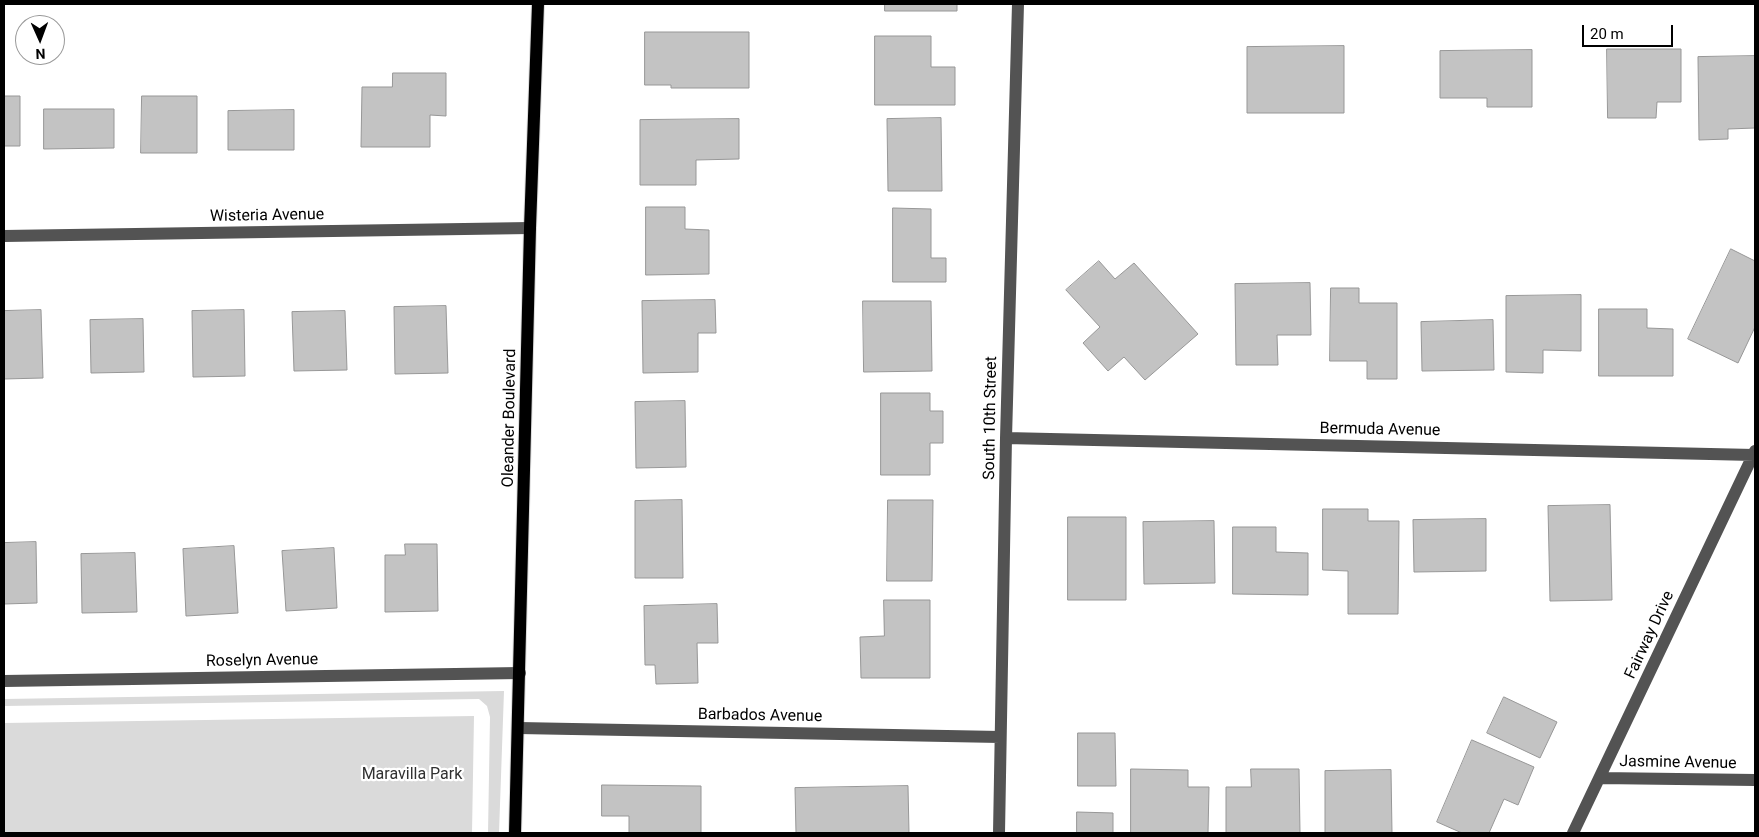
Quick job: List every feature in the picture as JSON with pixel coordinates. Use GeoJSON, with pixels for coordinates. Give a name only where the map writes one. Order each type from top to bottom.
{"type":"FeatureCollection","features":[{"type":"Feature","properties":{"kind":"main road","name":"Oleander Boulevard"},"geometry":{"type":"LineString","coordinates":[[515,833],[530,228],[538,4]]}},
{"type":"Feature","properties":{"kind":"street","name":"South 10th Street"},"geometry":{"type":"LineString","coordinates":[[999,833],[1006,438],[1018,4]]}},
{"type":"Feature","properties":{"kind":"street","name":"Wisteria Avenue"},"geometry":{"type":"LineString","coordinates":[[4,236],[530,228]]}},
{"type":"Feature","properties":{"kind":"street","name":"Bermuda Avenue"},"geometry":{"type":"LineString","coordinates":[[1006,438],[1754,453]]}},
{"type":"Feature","properties":{"kind":"street","name":"Fairway Drive"},"geometry":{"type":"LineString","coordinates":[[1573,833],[1754,453]]}},
{"type":"Feature","properties":{"kind":"street","name":"Roselyn Avenue"},"geometry":{"type":"LineString","coordinates":[[4,681],[520,673]]}},
{"type":"Feature","properties":{"kind":"street","name":"Barbados Avenue"},"geometry":{"type":"LineString","coordinates":[[519,728],[1000,737]]}},
{"type":"Feature","properties":{"kind":"street","name":"Jasmine Avenue"},"geometry":{"type":"LineString","coordinates":[[1600,778],[1755,780]]}},
{"type":"Feature","properties":{"kind":"green space"},"geometry":{"type":"Polygon","coordinates":[[[504,691],[499,833],[488,833],[490,717],[487,706],[479,699],[4,706],[4,699],[504,691]]]}},
{"type":"Feature","properties":{"kind":"green space","name":"Maravilla Park"},"geometry":{"type":"Polygon","coordinates":[[[474,716],[472,833],[4,833],[4,723],[474,716]]]}},
{"type":"Feature","properties":{"kind":"building"},"geometry":{"type":"Polygon","coordinates":[[[885,4],[957,4],[957,11],[885,11],[885,4]]]}},
{"type":"Feature","properties":{"kind":"building"},"geometry":{"type":"Polygon","coordinates":[[[645,32],[749,32],[749,88],[671,88],[671,85],[645,85],[645,32]]]}},
{"type":"Feature","properties":{"kind":"building"},"geometry":{"type":"Polygon","coordinates":[[[875,36],[931,36],[931,67],[955,67],[955,105],[875,105],[875,36]]]}},
{"type":"Feature","properties":{"kind":"building"},"geometry":{"type":"Polygon","coordinates":[[[1344,46],[1344,113],[1247,113],[1247,47],[1344,46]]]}},
{"type":"Feature","properties":{"kind":"building"},"geometry":{"type":"Polygon","coordinates":[[[1607,49],[1681,49],[1681,102],[1657,102],[1656,118],[1608,118],[1607,49]]]}},
{"type":"Feature","properties":{"kind":"building"},"geometry":{"type":"Polygon","coordinates":[[[1532,50],[1532,107],[1487,107],[1487,98],[1440,98],[1440,51],[1532,50]]]}},
{"type":"Feature","properties":{"kind":"building"},"geometry":{"type":"Polygon","coordinates":[[[1755,56],[1755,128],[1728,129],[1728,139],[1699,140],[1698,57],[1755,56]]]}},
{"type":"Feature","properties":{"kind":"building"},"geometry":{"type":"Polygon","coordinates":[[[393,73],[446,73],[446,116],[430,115],[430,147],[361,147],[362,87],[392,87],[393,73]]]}},
{"type":"Feature","properties":{"kind":"building"},"geometry":{"type":"Polygon","coordinates":[[[4,96],[20,96],[20,146],[4,146],[4,96]]]}},
{"type":"Feature","properties":{"kind":"building"},"geometry":{"type":"Polygon","coordinates":[[[142,96],[197,96],[197,153],[141,153],[142,96]]]}},
{"type":"Feature","properties":{"kind":"building"},"geometry":{"type":"Polygon","coordinates":[[[44,109],[114,109],[114,148],[44,149],[44,109]]]}},
{"type":"Feature","properties":{"kind":"building"},"geometry":{"type":"Polygon","coordinates":[[[294,110],[294,150],[228,150],[228,111],[294,110]]]}},
{"type":"Feature","properties":{"kind":"building"},"geometry":{"type":"Polygon","coordinates":[[[941,118],[942,191],[888,191],[887,119],[941,118]]]}},
{"type":"Feature","properties":{"kind":"building"},"geometry":{"type":"Polygon","coordinates":[[[739,119],[739,159],[696,160],[696,185],[640,185],[640,120],[739,119]]]}},
{"type":"Feature","properties":{"kind":"building"},"geometry":{"type":"Polygon","coordinates":[[[646,207],[685,207],[685,229],[709,230],[709,274],[646,275],[646,207]]]}},
{"type":"Feature","properties":{"kind":"building"},"geometry":{"type":"Polygon","coordinates":[[[893,208],[931,209],[931,258],[946,258],[946,282],[893,282],[893,208]]]}},
{"type":"Feature","properties":{"kind":"building"},"geometry":{"type":"Polygon","coordinates":[[[1731,249],[1755,261],[1755,327],[1738,363],[1688,339],[1731,249]]]}},
{"type":"Feature","properties":{"kind":"building"},"geometry":{"type":"Polygon","coordinates":[[[1099,261],[1115,279],[1134,263],[1198,334],[1145,380],[1124,357],[1108,371],[1083,343],[1100,327],[1066,290],[1099,261]]]}},
{"type":"Feature","properties":{"kind":"building"},"geometry":{"type":"Polygon","coordinates":[[[1310,283],[1311,335],[1277,335],[1278,365],[1236,365],[1235,284],[1310,283]]]}},
{"type":"Feature","properties":{"kind":"building"},"geometry":{"type":"Polygon","coordinates":[[[1331,288],[1359,288],[1359,303],[1397,303],[1397,379],[1367,379],[1367,361],[1330,361],[1331,288]]]}},
{"type":"Feature","properties":{"kind":"building"},"geometry":{"type":"Polygon","coordinates":[[[1581,295],[1581,351],[1543,350],[1543,373],[1506,372],[1506,296],[1581,295]]]}},
{"type":"Feature","properties":{"kind":"building"},"geometry":{"type":"Polygon","coordinates":[[[715,300],[716,333],[698,333],[698,372],[643,373],[642,301],[715,300]]]}},
{"type":"Feature","properties":{"kind":"building"},"geometry":{"type":"Polygon","coordinates":[[[863,301],[931,301],[932,371],[864,372],[863,301]]]}},
{"type":"Feature","properties":{"kind":"building"},"geometry":{"type":"Polygon","coordinates":[[[446,306],[448,373],[395,374],[394,307],[446,306]]]}},
{"type":"Feature","properties":{"kind":"building"},"geometry":{"type":"Polygon","coordinates":[[[1599,309],[1647,309],[1647,328],[1673,329],[1673,376],[1599,376],[1599,309]]]}},
{"type":"Feature","properties":{"kind":"building"},"geometry":{"type":"Polygon","coordinates":[[[41,310],[43,378],[4,379],[4,311],[41,310]]]}},
{"type":"Feature","properties":{"kind":"building"},"geometry":{"type":"Polygon","coordinates":[[[244,310],[245,376],[193,377],[192,311],[244,310]]]}},
{"type":"Feature","properties":{"kind":"building"},"geometry":{"type":"Polygon","coordinates":[[[345,311],[347,370],[294,371],[292,312],[345,311]]]}},
{"type":"Feature","properties":{"kind":"building"},"geometry":{"type":"Polygon","coordinates":[[[143,319],[144,372],[91,373],[90,320],[143,319]]]}},
{"type":"Feature","properties":{"kind":"building"},"geometry":{"type":"Polygon","coordinates":[[[1493,320],[1494,370],[1422,371],[1421,322],[1493,320]]]}},
{"type":"Feature","properties":{"kind":"building"},"geometry":{"type":"Polygon","coordinates":[[[881,393],[930,393],[930,411],[943,411],[943,443],[930,443],[930,475],[881,475],[881,393]]]}},
{"type":"Feature","properties":{"kind":"building"},"geometry":{"type":"Polygon","coordinates":[[[685,401],[686,467],[636,468],[635,402],[685,401]]]}},
{"type":"Feature","properties":{"kind":"building"},"geometry":{"type":"Polygon","coordinates":[[[682,500],[683,578],[635,578],[635,501],[682,500]]]}},
{"type":"Feature","properties":{"kind":"building"},"geometry":{"type":"Polygon","coordinates":[[[888,500],[933,500],[932,581],[887,581],[888,500]]]}},
{"type":"Feature","properties":{"kind":"building"},"geometry":{"type":"Polygon","coordinates":[[[1610,505],[1612,600],[1550,601],[1548,506],[1610,505]]]}},
{"type":"Feature","properties":{"kind":"building"},"geometry":{"type":"Polygon","coordinates":[[[1323,509],[1368,509],[1368,521],[1399,521],[1398,614],[1348,614],[1348,571],[1323,570],[1323,509]]]}},
{"type":"Feature","properties":{"kind":"building"},"geometry":{"type":"Polygon","coordinates":[[[1068,517],[1126,517],[1126,600],[1068,600],[1068,517]]]}},
{"type":"Feature","properties":{"kind":"building"},"geometry":{"type":"Polygon","coordinates":[[[1486,519],[1486,571],[1414,572],[1413,520],[1486,519]]]}},
{"type":"Feature","properties":{"kind":"building"},"geometry":{"type":"Polygon","coordinates":[[[1214,521],[1215,583],[1144,584],[1143,522],[1214,521]]]}},
{"type":"Feature","properties":{"kind":"building"},"geometry":{"type":"Polygon","coordinates":[[[1233,527],[1276,527],[1276,552],[1308,553],[1308,595],[1233,594],[1233,527]]]}},
{"type":"Feature","properties":{"kind":"building"},"geometry":{"type":"Polygon","coordinates":[[[36,542],[37,603],[4,604],[4,543],[36,542]]]}},
{"type":"Feature","properties":{"kind":"building"},"geometry":{"type":"Polygon","coordinates":[[[405,544],[437,544],[438,611],[385,612],[385,555],[405,555],[405,544]]]}},
{"type":"Feature","properties":{"kind":"building"},"geometry":{"type":"Polygon","coordinates":[[[234,546],[238,613],[186,616],[183,549],[234,546]]]}},
{"type":"Feature","properties":{"kind":"building"},"geometry":{"type":"Polygon","coordinates":[[[334,548],[337,608],[286,611],[282,551],[334,548]]]}},
{"type":"Feature","properties":{"kind":"building"},"geometry":{"type":"Polygon","coordinates":[[[135,553],[137,612],[82,613],[81,554],[135,553]]]}},
{"type":"Feature","properties":{"kind":"building"},"geometry":{"type":"Polygon","coordinates":[[[884,600],[930,600],[930,678],[861,678],[860,637],[884,636],[884,600]]]}},
{"type":"Feature","properties":{"kind":"building"},"geometry":{"type":"Polygon","coordinates":[[[717,604],[718,643],[697,643],[698,683],[656,684],[655,665],[645,665],[644,606],[717,604]]]}},
{"type":"Feature","properties":{"kind":"building"},"geometry":{"type":"Polygon","coordinates":[[[1504,697],[1557,722],[1540,758],[1487,733],[1504,697]]]}},
{"type":"Feature","properties":{"kind":"building"},"geometry":{"type":"Polygon","coordinates":[[[1078,733],[1115,733],[1116,786],[1078,786],[1078,733]]]}},
{"type":"Feature","properties":{"kind":"building"},"geometry":{"type":"Polygon","coordinates":[[[1472,740],[1534,767],[1518,805],[1504,799],[1489,833],[1462,833],[1437,822],[1472,740]]]}},
{"type":"Feature","properties":{"kind":"building"},"geometry":{"type":"Polygon","coordinates":[[[1131,769],[1188,770],[1188,787],[1209,787],[1208,833],[1131,833],[1131,769]]]}},
{"type":"Feature","properties":{"kind":"building"},"geometry":{"type":"Polygon","coordinates":[[[1251,769],[1299,769],[1300,833],[1226,833],[1226,787],[1251,787],[1251,769]]]}},
{"type":"Feature","properties":{"kind":"building"},"geometry":{"type":"Polygon","coordinates":[[[1391,770],[1392,833],[1325,833],[1325,771],[1391,770]]]}},
{"type":"Feature","properties":{"kind":"building"},"geometry":{"type":"Polygon","coordinates":[[[602,785],[701,786],[701,833],[629,833],[629,816],[602,816],[602,785]]]}},
{"type":"Feature","properties":{"kind":"building"},"geometry":{"type":"Polygon","coordinates":[[[908,786],[909,833],[796,833],[795,788],[908,786]]]}},
{"type":"Feature","properties":{"kind":"building"},"geometry":{"type":"Polygon","coordinates":[[[1077,812],[1113,813],[1113,833],[1077,833],[1077,812]]]}}]}
